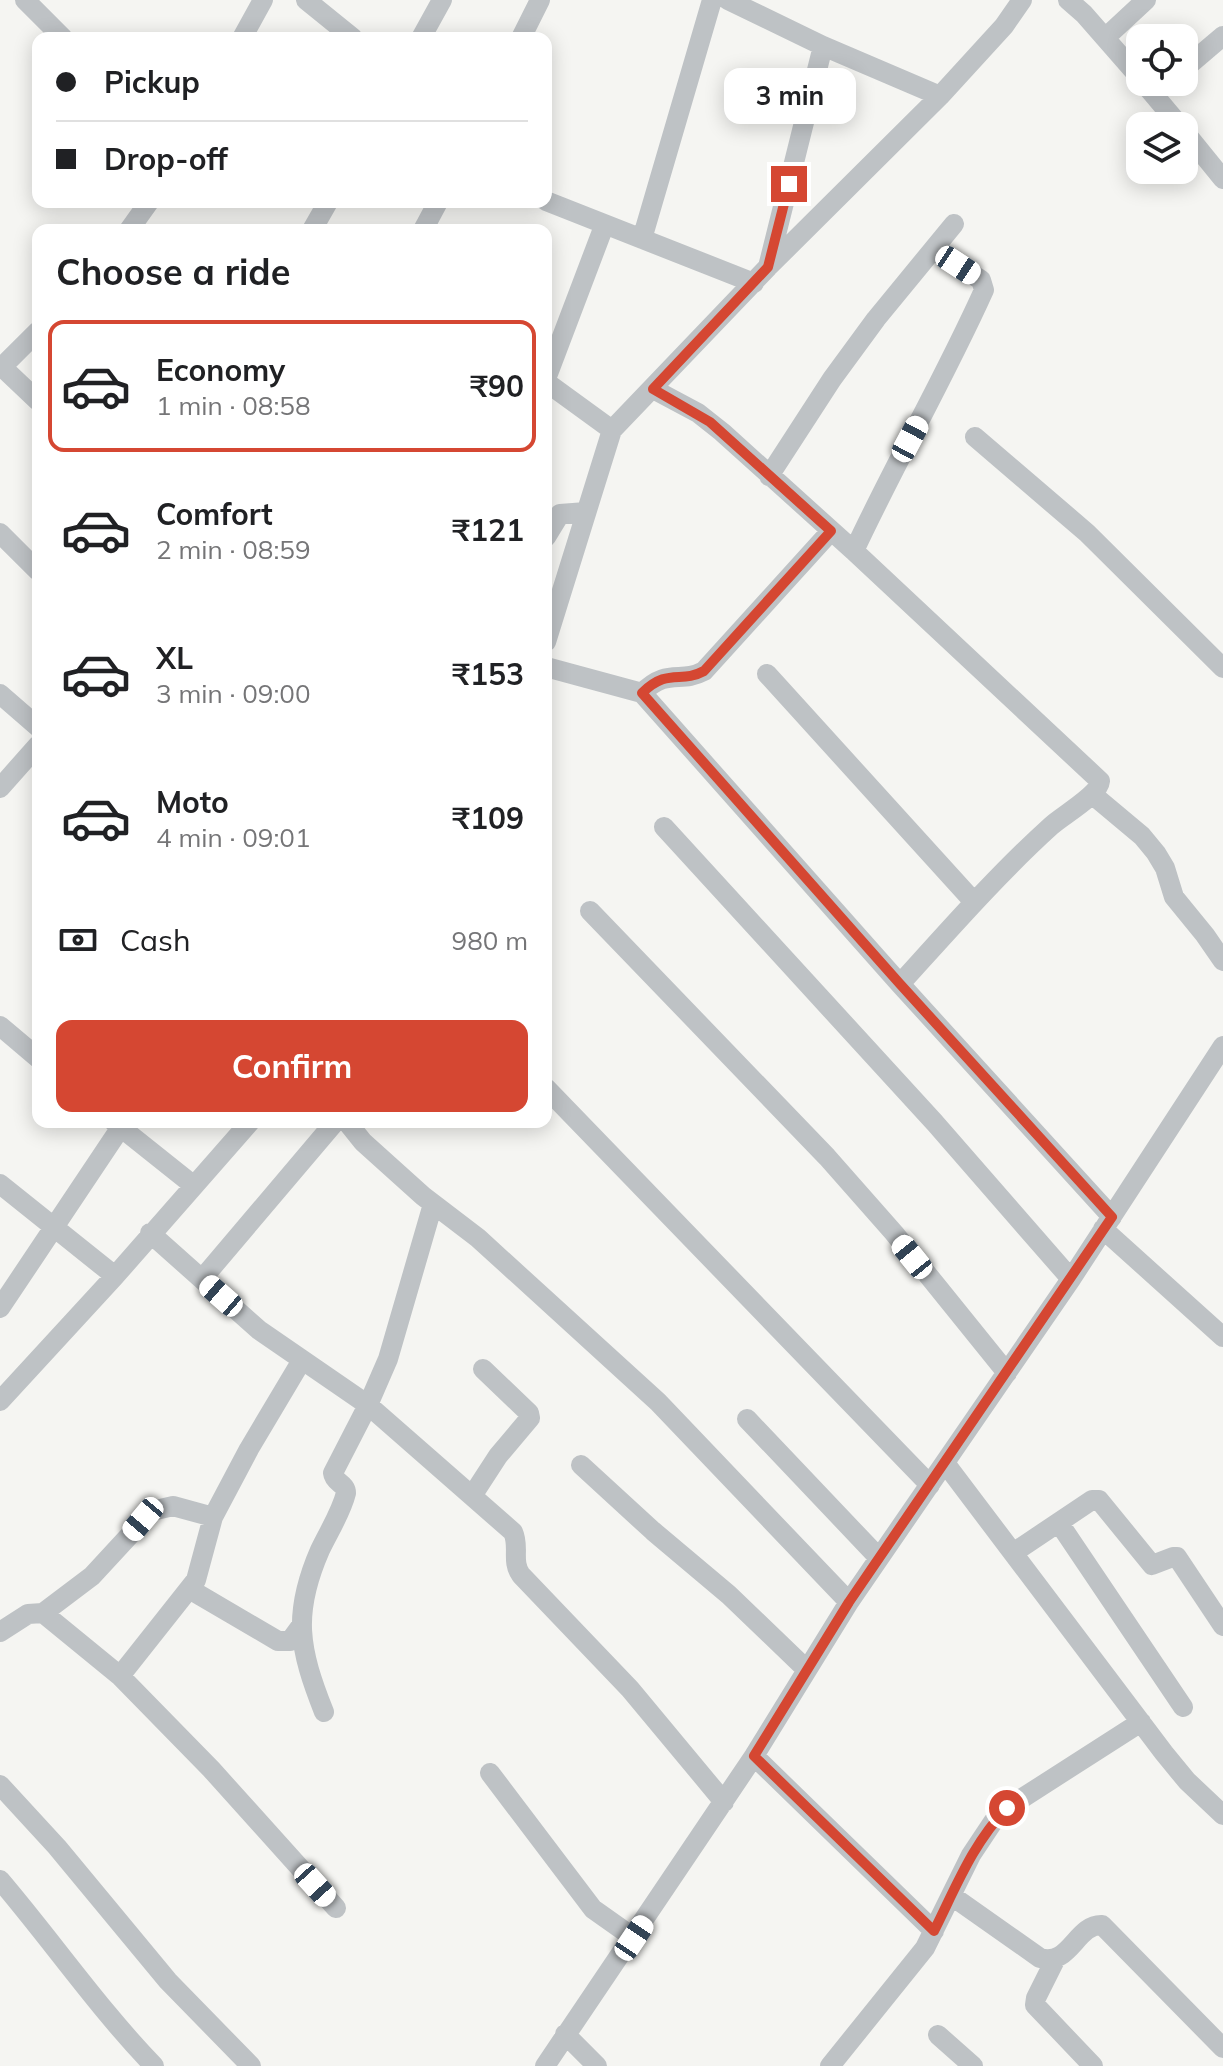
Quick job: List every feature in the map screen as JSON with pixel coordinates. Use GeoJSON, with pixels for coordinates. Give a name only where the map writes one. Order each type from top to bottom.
{"type":"FeatureCollection","features":[{"type":"Feature","properties":{"kind":"street"},"geometry":{"type":"LineString","coordinates":[[25,0],[57,32]]}},
{"type":"Feature","properties":{"kind":"street"},"geometry":{"type":"LineString","coordinates":[[245,32],[263,0]]}},
{"type":"Feature","properties":{"kind":"street"},"geometry":{"type":"LineString","coordinates":[[306,0],[346,32]]}},
{"type":"Feature","properties":{"kind":"street"},"geometry":{"type":"LineString","coordinates":[[424,32],[442,0]]}},
{"type":"Feature","properties":{"kind":"street"},"geometry":{"type":"LineString","coordinates":[[524,32],[540,0]]}},
{"type":"Feature","properties":{"kind":"street"},"geometry":{"type":"LineString","coordinates":[[642,239],[712,0]]}},
{"type":"Feature","properties":{"kind":"street"},"geometry":{"type":"LineString","coordinates":[[728,0],[823,46],[940,96]]}},
{"type":"Feature","properties":{"kind":"street"},"geometry":{"type":"LineString","coordinates":[[552,622],[612,430],[768,267],[940,96],[1004,26],[1022,0]]}},
{"type":"Feature","properties":{"kind":"street"},"geometry":{"type":"LineString","coordinates":[[1105,38],[1146,0]]}},
{"type":"Feature","properties":{"kind":"street"},"geometry":{"type":"LineString","coordinates":[[1075,6],[1126,59]]}},
{"type":"Feature","properties":{"kind":"street"},"geometry":{"type":"LineString","coordinates":[[1198,57],[1223,36]]}},
{"type":"Feature","properties":{"kind":"street"},"geometry":{"type":"LineString","coordinates":[[768,267],[823,46]]}},
{"type":"Feature","properties":{"kind":"street"},"geometry":{"type":"LineString","coordinates":[[1198,148],[1223,179]]}},
{"type":"Feature","properties":{"kind":"street"},"geometry":{"type":"LineString","coordinates":[[552,204],[754,283]]}},
{"type":"Feature","properties":{"kind":"street"},"geometry":{"type":"LineString","coordinates":[[769,476],[867,331],[954,224]]}},
{"type":"Feature","properties":{"kind":"street"},"geometry":{"type":"LineString","coordinates":[[552,364],[604,226]]}},
{"type":"Feature","properties":{"kind":"street"},"geometry":{"type":"LineString","coordinates":[[854,551],[880,495],[954,356],[984,290],[981,280],[934,250]]}},
{"type":"Feature","properties":{"kind":"street"},"geometry":{"type":"LineString","coordinates":[[32,337],[1,366],[32,395]]}},
{"type":"Feature","properties":{"kind":"street"},"geometry":{"type":"LineString","coordinates":[[552,385],[612,430]]}},
{"type":"Feature","properties":{"kind":"street"},"geometry":{"type":"LineString","coordinates":[[653,389],[688,409],[769,476],[1097,777],[1100,785],[1093,795],[1053,824],[974,902],[900,984]]}},
{"type":"Feature","properties":{"kind":"street"},"geometry":{"type":"LineString","coordinates":[[975,437],[1087,533],[1223,668]]}},
{"type":"Feature","properties":{"kind":"street"},"geometry":{"type":"LineString","coordinates":[[552,527],[560,514],[586,512]]}},
{"type":"Feature","properties":{"kind":"street"},"geometry":{"type":"LineString","coordinates":[[552,669],[631,689],[664,677],[694,676],[704,671],[831,531]]}},
{"type":"Feature","properties":{"kind":"street"},"geometry":{"type":"LineString","coordinates":[[0,533],[32,565]]}},
{"type":"Feature","properties":{"kind":"street"},"geometry":{"type":"LineString","coordinates":[[767,674],[974,902]]}},
{"type":"Feature","properties":{"kind":"street"},"geometry":{"type":"LineString","coordinates":[[631,689],[900,984],[1107,1223],[1223,1337]]}},
{"type":"Feature","properties":{"kind":"street"},"geometry":{"type":"LineString","coordinates":[[0,694],[32,722]]}},
{"type":"Feature","properties":{"kind":"street"},"geometry":{"type":"LineString","coordinates":[[1,784],[32,751]]}},
{"type":"Feature","properties":{"kind":"street"},"geometry":{"type":"LineString","coordinates":[[1093,795],[1142,836],[1156,853],[1165,868],[1174,897],[1223,961]]}},
{"type":"Feature","properties":{"kind":"street"},"geometry":{"type":"LineString","coordinates":[[664,827],[935,1123],[1071,1279]]}},
{"type":"Feature","properties":{"kind":"street"},"geometry":{"type":"LineString","coordinates":[[590,911],[827,1157],[894,1233],[1007,1373]]}},
{"type":"Feature","properties":{"kind":"street"},"geometry":{"type":"LineString","coordinates":[[0,1026],[32,1053]]}},
{"type":"Feature","properties":{"kind":"street"},"geometry":{"type":"LineString","coordinates":[[545,2066],[724,1802],[849,1602],[1071,1279],[1223,1046]]}},
{"type":"Feature","properties":{"kind":"street"},"geometry":{"type":"LineString","coordinates":[[552,1094],[930,1485]]}},
{"type":"Feature","properties":{"kind":"street"},"geometry":{"type":"LineString","coordinates":[[0,1308],[115,1128]]}},
{"type":"Feature","properties":{"kind":"street"},"geometry":{"type":"LineString","coordinates":[[121,1128],[193,1185]]}},
{"type":"Feature","properties":{"kind":"street"},"geometry":{"type":"LineString","coordinates":[[5,1389],[115,1276],[245,1128]]}},
{"type":"Feature","properties":{"kind":"street"},"geometry":{"type":"LineString","coordinates":[[190,1268],[329,1128]]}},
{"type":"Feature","properties":{"kind":"street"},"geometry":{"type":"LineString","coordinates":[[352,1128],[363,1142],[433,1204],[478,1238],[658,1402],[849,1602]]}},
{"type":"Feature","properties":{"kind":"street"},"geometry":{"type":"LineString","coordinates":[[0,1184],[115,1276]]}},
{"type":"Feature","properties":{"kind":"street"},"geometry":{"type":"LineString","coordinates":[[324,1712],[305,1663],[301,1626],[309,1580],[346,1493],[345,1486],[335,1479],[333,1473],[388,1359],[433,1204]]}},
{"type":"Feature","properties":{"kind":"street"},"geometry":{"type":"LineString","coordinates":[[150,1233],[259,1330],[368,1405],[513,1532],[517,1546],[515,1564],[521,1575],[630,1689],[724,1802]]}},
{"type":"Feature","properties":{"kind":"street"},"geometry":{"type":"LineString","coordinates":[[120,1676],[191,1590],[200,1570],[213,1517],[302,1360]]}},
{"type":"Feature","properties":{"kind":"street"},"geometry":{"type":"LineString","coordinates":[[472,1496],[498,1456],[530,1418],[529,1413],[483,1369]]}},
{"type":"Feature","properties":{"kind":"street"},"geometry":{"type":"LineString","coordinates":[[747,1419],[879,1558]]}},
{"type":"Feature","properties":{"kind":"street"},"geometry":{"type":"LineString","coordinates":[[945,1463],[1187,1781],[1223,1815]]}},
{"type":"Feature","properties":{"kind":"street"},"geometry":{"type":"LineString","coordinates":[[581,1465],[729,1595],[806,1669]]}},
{"type":"Feature","properties":{"kind":"street"},"geometry":{"type":"LineString","coordinates":[[1013,1553],[1092,1500],[1099,1500],[1152,1565],[1177,1557],[1223,1626]]}},
{"type":"Feature","properties":{"kind":"street"},"geometry":{"type":"LineString","coordinates":[[0,1632],[28,1614],[43,1613],[92,1576],[152,1511],[173,1506],[213,1517]]}},
{"type":"Feature","properties":{"kind":"street"},"geometry":{"type":"LineString","coordinates":[[1059,1523],[1183,1707]]}},
{"type":"Feature","properties":{"kind":"street"},"geometry":{"type":"LineString","coordinates":[[191,1590],[278,1641],[290,1641],[301,1626]]}},
{"type":"Feature","properties":{"kind":"street"},"geometry":{"type":"LineString","coordinates":[[43,1613],[120,1676],[211,1769],[336,1908]]}},
{"type":"Feature","properties":{"kind":"street"},"geometry":{"type":"LineString","coordinates":[[830,2066],[919,1957],[982,1837],[1007,1808],[1141,1722]]}},
{"type":"Feature","properties":{"kind":"street"},"geometry":{"type":"LineString","coordinates":[[754,1756],[934,1931]]}},
{"type":"Feature","properties":{"kind":"street"},"geometry":{"type":"LineString","coordinates":[[490,1773],[593,1909],[634,1938]]}},
{"type":"Feature","properties":{"kind":"street"},"geometry":{"type":"LineString","coordinates":[[0,1785],[57,1847],[168,1981],[251,2066]]}},
{"type":"Feature","properties":{"kind":"street"},"geometry":{"type":"LineString","coordinates":[[0,1880],[97,2002],[154,2066]]}},
{"type":"Feature","properties":{"kind":"street"},"geometry":{"type":"LineString","coordinates":[[952,1896],[1040,1958],[1055,1960]]}},
{"type":"Feature","properties":{"kind":"street"},"geometry":{"type":"LineString","coordinates":[[1093,2066],[1035,2005],[1055,1960],[1093,1926],[1102,1925],[1223,2048]]}},
{"type":"Feature","properties":{"kind":"street"},"geometry":{"type":"LineString","coordinates":[[565,2034],[597,2066]]}},
{"type":"Feature","properties":{"kind":"street"},"geometry":{"type":"LineString","coordinates":[[938,2035],[973,2066]]}},
{"type":"Feature","properties":{"kind":"route"},"geometry":{"type":"LineString","coordinates":[[789,184],[768,267],[653,389],[710,422],[831,531],[710,666],[694,676],[676,675],[657,679],[642,693],[1112,1217],[849,1602],[754,1756],[934,1931],[971,1855],[993,1822],[1007,1808]]}}]}
